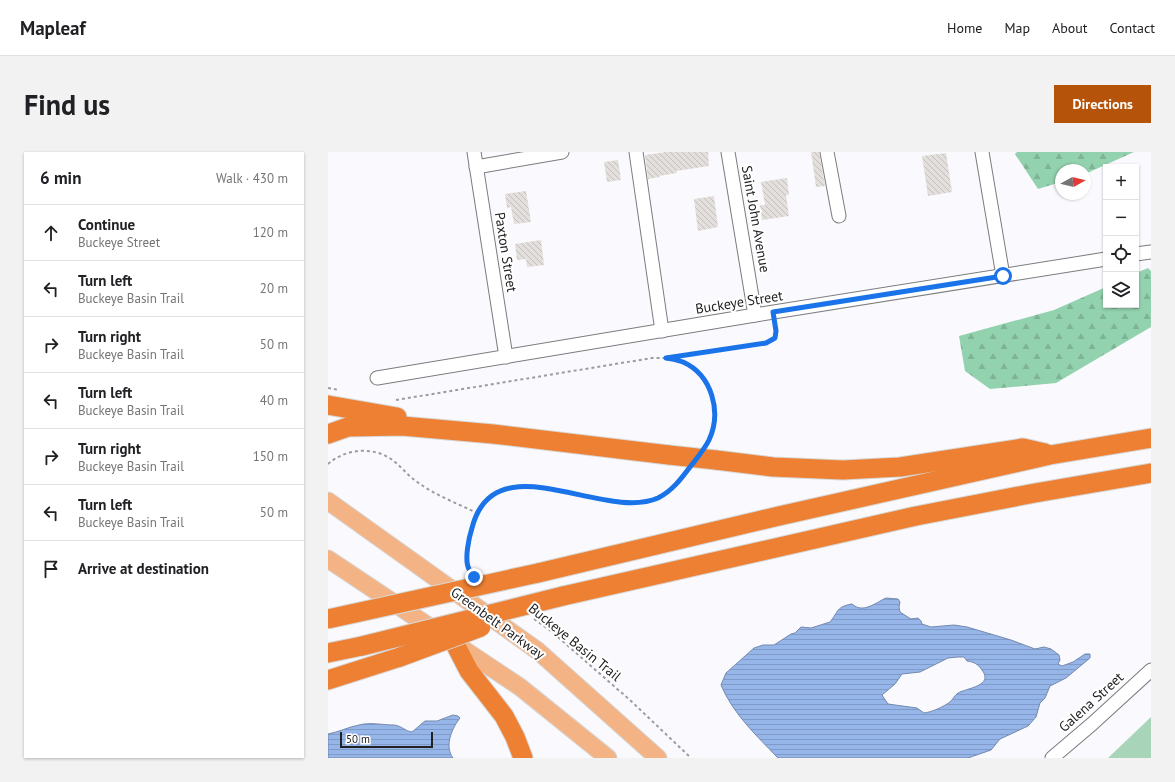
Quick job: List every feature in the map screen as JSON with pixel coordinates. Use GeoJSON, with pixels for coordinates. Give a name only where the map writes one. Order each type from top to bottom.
{"type":"FeatureCollection","features":[{"type":"Feature","properties":{"kind":"highway"},"geometry":{"type":"LineString","coordinates":[[328,405],[493,434]]}},
{"type":"Feature","properties":{"kind":"highway"},"geometry":{"type":"LineString","coordinates":[[328,434],[348,427],[402,426],[493,434],[669,455],[710,454],[773,467],[843,470],[900,468],[1023,448],[1050,455]]}},
{"type":"Feature","properties":{"kind":"highway"},"geometry":{"type":"LineString","coordinates":[[328,619],[538,573],[779,516],[1050,455],[1151,438]]}},
{"type":"Feature","properties":{"kind":"highway"},"geometry":{"type":"LineString","coordinates":[[328,653],[362,646],[563,596],[916,516],[1035,493],[1151,473]]}},
{"type":"Feature","properties":{"kind":"highway"},"geometry":{"type":"LineString","coordinates":[[328,680],[400,658],[563,596]]}},
{"type":"Feature","properties":{"kind":"highway"},"geometry":{"type":"LineString","coordinates":[[454,642],[469,671],[504,716],[524,758]]}},
{"type":"Feature","properties":{"kind":"main road","name":"Greenbelt Parkway"},"geometry":{"type":"LineString","coordinates":[[328,501],[538,651],[658,758]]}},
{"type":"Feature","properties":{"kind":"main road"},"geometry":{"type":"LineString","coordinates":[[328,559],[520,687],[608,758]]}},
{"type":"Feature","properties":{"kind":"main road"},"geometry":{"type":"LineString","coordinates":[[520,687],[593,758]]}},
{"type":"Feature","properties":{"kind":"street","name":"Paxton Street"},"geometry":{"type":"LineString","coordinates":[[474,152],[506,357]]}},
{"type":"Feature","properties":{"kind":"street"},"geometry":{"type":"LineString","coordinates":[[476,167],[562,152]]}},
{"type":"Feature","properties":{"kind":"street"},"geometry":{"type":"LineString","coordinates":[[636,152],[662,331]]}},
{"type":"Feature","properties":{"kind":"street","name":"Saint John Avenue"},"geometry":{"type":"LineString","coordinates":[[728,152],[756,315]]}},
{"type":"Feature","properties":{"kind":"street"},"geometry":{"type":"LineString","coordinates":[[827,152],[839,216]]}},
{"type":"Feature","properties":{"kind":"street"},"geometry":{"type":"LineString","coordinates":[[982,152],[1003,276]]}},
{"type":"Feature","properties":{"kind":"street"},"geometry":{"type":"LineString","coordinates":[[1139,254],[1151,252]]}},
{"type":"Feature","properties":{"kind":"street","name":"Buckeye Street"},"geometry":{"type":"LineString","coordinates":[[377,378],[773,312],[1103,259]]}},
{"type":"Feature","properties":{"kind":"street","name":"Galena Street"},"geometry":{"type":"LineString","coordinates":[[1052,758],[1151,670]]}},
{"type":"Feature","properties":{"kind":"path"},"geometry":{"type":"LineString","coordinates":[[393,400],[652,358],[666,358],[766,343],[775,338],[776,331],[773,312]]}},
{"type":"Feature","properties":{"kind":"path"},"geometry":{"type":"LineString","coordinates":[[666,358],[683,362],[695,369],[704,379],[711,392],[715,408],[714,425],[709,439],[710,454]]}},
{"type":"Feature","properties":{"kind":"path"},"geometry":{"type":"LineString","coordinates":[[328,388],[344,391]]}},
{"type":"Feature","properties":{"kind":"path"},"geometry":{"type":"LineString","coordinates":[[328,464],[353,451],[366,450],[380,453],[391,459],[421,484],[477,513]]}},
{"type":"Feature","properties":{"kind":"path"},"geometry":{"type":"LineString","coordinates":[[474,577],[468,568],[470,534],[477,513],[484,502],[495,493],[511,488],[530,486],[623,502],[640,503],[657,498],[671,490],[689,469]]}},
{"type":"Feature","properties":{"kind":"path","name":"Buckeye Basin Trail"},"geometry":{"type":"LineString","coordinates":[[532,618],[551,631],[631,701],[691,758]]}},
{"type":"Feature","properties":{"kind":"green space"},"geometry":{"type":"Polygon","coordinates":[[[1017,152],[1134,152],[1107,164],[1103,164],[1103,166],[1091,171],[1091,164],[1055,164],[1055,184],[1038,189],[1015,154],[1017,152]]]}},
{"type":"Feature","properties":{"kind":"green space"},"geometry":{"type":"Polygon","coordinates":[[[1148,268],[1151,271],[1151,327],[1056,383],[990,389],[965,371],[959,336],[1054,310],[1103,288],[1103,308],[1139,308],[1139,272],[1148,268]]]}},
{"type":"Feature","properties":{"kind":"green space"},"geometry":{"type":"Polygon","coordinates":[[[1151,717],[1151,758],[1108,758],[1151,717]]]}},
{"type":"Feature","properties":{"kind":"water"},"geometry":{"type":"Polygon","coordinates":[[[886,598],[898,599],[900,602],[900,612],[911,619],[918,618],[922,624],[931,627],[954,625],[967,627],[1035,649],[1044,647],[1051,649],[1059,655],[1060,660],[1058,664],[1062,666],[1073,662],[1085,654],[1090,654],[1090,658],[1066,678],[1050,686],[1045,698],[1040,703],[1036,717],[1028,726],[1000,739],[991,750],[968,758],[778,758],[746,724],[732,706],[721,685],[726,673],[754,648],[763,645],[774,645],[795,633],[801,627],[811,628],[830,622],[840,608],[852,604],[856,607],[865,608],[886,598]],[[964,657],[948,658],[920,672],[902,674],[895,684],[882,695],[888,704],[917,708],[924,713],[941,707],[950,702],[958,693],[978,686],[985,680],[985,675],[979,666],[967,661],[964,657]]]}},
{"type":"Feature","properties":{"kind":"water"},"geometry":{"type":"Polygon","coordinates":[[[453,715],[460,718],[450,737],[449,748],[453,758],[328,758],[328,734],[363,724],[394,725],[412,732],[425,721],[437,721],[453,715]]]}},
{"type":"Feature","properties":{"kind":"building"},"geometry":{"type":"Polygon","coordinates":[[[666,152],[708,152],[709,166],[676,171],[677,173],[648,179],[645,155],[666,152]]]}},
{"type":"Feature","properties":{"kind":"building"},"geometry":{"type":"Polygon","coordinates":[[[811,152],[819,152],[825,186],[816,187],[811,152]]]}},
{"type":"Feature","properties":{"kind":"building"},"geometry":{"type":"Polygon","coordinates":[[[946,153],[952,192],[928,196],[922,156],[946,153]]]}},
{"type":"Feature","properties":{"kind":"building"},"geometry":{"type":"Polygon","coordinates":[[[618,160],[621,180],[607,182],[604,162],[618,160]]]}},
{"type":"Feature","properties":{"kind":"building"},"geometry":{"type":"Polygon","coordinates":[[[787,178],[789,195],[786,195],[789,216],[762,220],[760,205],[765,205],[761,182],[787,178]]]}},
{"type":"Feature","properties":{"kind":"building"},"geometry":{"type":"Polygon","coordinates":[[[526,191],[531,222],[514,224],[511,207],[507,208],[505,194],[526,191]]]}},
{"type":"Feature","properties":{"kind":"building"},"geometry":{"type":"Polygon","coordinates":[[[714,196],[718,227],[698,231],[694,199],[714,196]]]}},
{"type":"Feature","properties":{"kind":"building"},"geometry":{"type":"Polygon","coordinates":[[[541,240],[544,265],[527,267],[526,259],[517,260],[515,244],[541,240]]]}},
{"type":"Feature","properties":{"kind":"route"},"geometry":{"type":"LineString","coordinates":[[474,577],[468,568],[468,553],[470,534],[474,518],[484,502],[495,493],[511,488],[530,486],[623,502],[640,503],[657,498],[671,490],[682,478],[701,453],[709,439],[714,425],[715,408],[711,392],[704,379],[695,369],[683,362],[666,358],[766,343],[775,338],[776,331],[773,312],[1003,276]]}}]}
